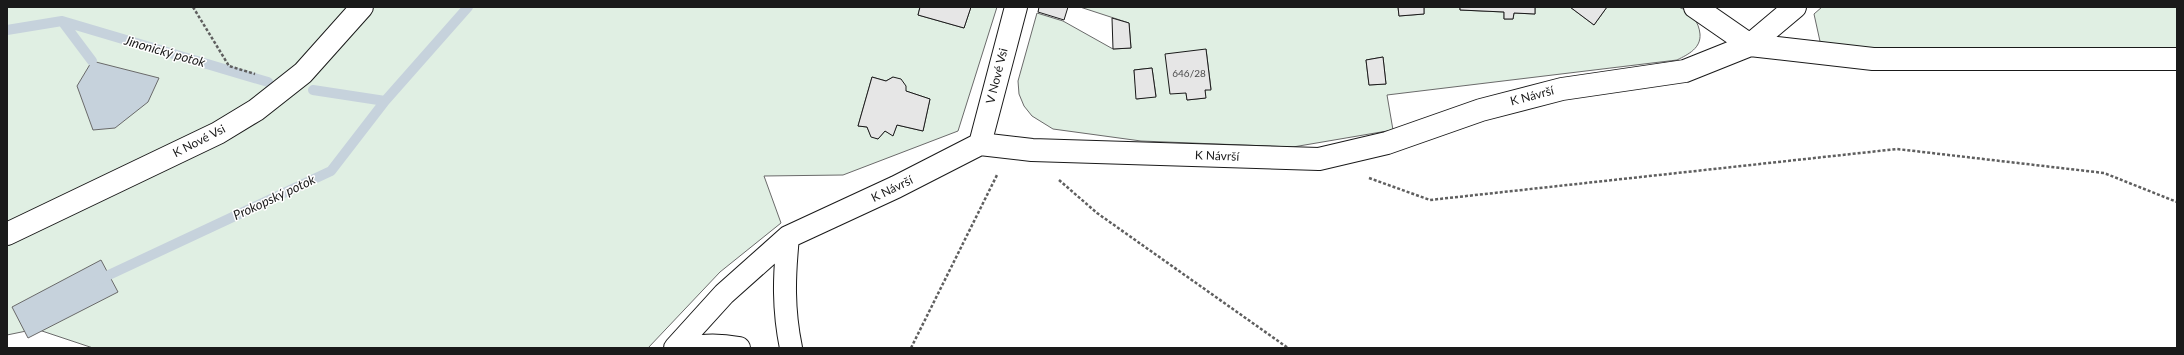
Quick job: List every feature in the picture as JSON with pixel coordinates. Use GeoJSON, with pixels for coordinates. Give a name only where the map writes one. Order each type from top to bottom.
{"type":"FeatureCollection","features":[{"type":"Feature","properties":{"kind":"street","name":"K Nové Vsi"},"geometry":{"type":"LineString","coordinates":[[7,234],[218,133],[256,110],[303,73],[362,7]]}},
{"type":"Feature","properties":{"kind":"street","name":"V Nové Vsi"},"geometry":{"type":"LineString","coordinates":[[980,144],[1016,7]]}},
{"type":"Feature","properties":{"kind":"street"},"geometry":{"type":"LineString","coordinates":[[1695,7],[1750,45],[1874,59],[2177,59]]}},
{"type":"Feature","properties":{"kind":"street","name":"K Návrší"},"geometry":{"type":"LineString","coordinates":[[675,348],[724,294],[788,237],[896,187],[980,144],[1032,150],[1319,159],[1387,143],[1481,110],[1562,89],[1685,71],[1750,45],[1795,7]]}},
{"type":"Feature","properties":{"kind":"street"},"geometry":{"type":"LineString","coordinates":[[788,237],[784,280],[785,321],[791,348]]}},
{"type":"Feature","properties":{"kind":"street"},"geometry":{"type":"LineString","coordinates":[[690,348],[700,346],[726,346],[739,348]]}},
{"type":"Feature","properties":{"kind":"path"},"geometry":{"type":"LineString","coordinates":[[193,7],[230,66],[288,85]]}},
{"type":"Feature","properties":{"kind":"path"},"geometry":{"type":"LineString","coordinates":[[912,348],[1011,148]]}},
{"type":"Feature","properties":{"kind":"path"},"geometry":{"type":"LineString","coordinates":[[1363,175],[1430,200],[1897,149],[2104,173],[2177,202]]}},
{"type":"Feature","properties":{"kind":"path"},"geometry":{"type":"LineString","coordinates":[[1032,150],[1048,170],[1097,213],[1288,348]]}},
{"type":"Feature","properties":{"kind":"green space"},"geometry":{"type":"Polygon","coordinates":[[[1668,6],[1681,8],[1692,15],[1698,26],[1700,39],[1699,43],[1690,53],[1677,60],[1387,95],[1393,130],[1293,147],[1141,141],[1053,129],[1032,116],[1024,106],[1019,94],[1018,81],[1037,13],[1063,21],[1113,49],[1131,48],[1129,23],[1080,7],[1398,7],[1399,16],[1424,14],[1424,7],[1460,7],[1460,10],[1504,12],[1504,19],[1513,19],[1514,13],[1535,14],[1535,7],[1570,7],[1594,25],[1607,7],[1668,6]],[[1206,49],[1186,93],[1187,100],[1205,98],[1205,90],[1211,89],[1206,49]],[[1383,57],[1366,60],[1369,85],[1386,84],[1383,57]],[[1152,68],[1134,70],[1137,99],[1156,96],[1152,68]]]}},
{"type":"Feature","properties":{"kind":"green space"},"geometry":{"type":"Polygon","coordinates":[[[7,7],[920,7],[918,15],[964,28],[971,7],[997,7],[958,131],[843,175],[764,176],[781,223],[720,272],[648,348],[93,348],[36,329],[7,335],[7,7]],[[872,77],[858,126],[867,127],[871,136],[878,139],[885,131],[893,135],[897,125],[923,131],[930,99],[906,91],[893,77],[886,81],[872,77]]]}},
{"type":"Feature","properties":{"kind":"green space"},"geometry":{"type":"Polygon","coordinates":[[[1822,7],[2177,7],[2177,50],[1823,55],[1814,14],[1822,7]]]}},
{"type":"Feature","properties":{"kind":"shaded area"},"geometry":{"type":"Polygon","coordinates":[[[92,61],[159,78],[148,102],[115,128],[93,130],[77,86],[92,61]]]}},
{"type":"Feature","properties":{"kind":"shaded area"},"geometry":{"type":"Polygon","coordinates":[[[101,260],[118,292],[28,338],[12,307],[101,260]]]}},
{"type":"Feature","properties":{"kind":"building"},"geometry":{"type":"Polygon","coordinates":[[[920,7],[971,7],[964,28],[918,15],[920,7]]]}},
{"type":"Feature","properties":{"kind":"building"},"geometry":{"type":"Polygon","coordinates":[[[1039,7],[1068,7],[1064,20],[1038,12],[1039,7]]]}},
{"type":"Feature","properties":{"kind":"building"},"geometry":{"type":"Polygon","coordinates":[[[1398,7],[1424,7],[1424,14],[1399,16],[1398,7]]]}},
{"type":"Feature","properties":{"kind":"building"},"geometry":{"type":"Polygon","coordinates":[[[1460,7],[1535,7],[1535,14],[1514,13],[1513,19],[1504,19],[1504,12],[1460,10],[1460,7]]]}},
{"type":"Feature","properties":{"kind":"building"},"geometry":{"type":"Polygon","coordinates":[[[1570,7],[1607,7],[1594,25],[1570,7]]]}},
{"type":"Feature","properties":{"kind":"building"},"geometry":{"type":"Polygon","coordinates":[[[1112,18],[1129,23],[1131,48],[1113,49],[1112,18]]]}},
{"type":"Feature","properties":{"kind":"building"},"geometry":{"type":"Polygon","coordinates":[[[1206,49],[1211,90],[1205,90],[1206,98],[1187,100],[1186,93],[1170,94],[1165,54],[1206,49]]]}},
{"type":"Feature","properties":{"kind":"building"},"geometry":{"type":"Polygon","coordinates":[[[1383,57],[1386,84],[1369,85],[1366,60],[1383,57]]]}},
{"type":"Feature","properties":{"kind":"building"},"geometry":{"type":"Polygon","coordinates":[[[1152,68],[1156,97],[1136,99],[1134,70],[1152,68]]]}},
{"type":"Feature","properties":{"kind":"building"},"geometry":{"type":"Polygon","coordinates":[[[872,77],[886,81],[893,77],[901,79],[906,86],[906,91],[930,99],[923,131],[897,125],[893,136],[885,131],[878,139],[871,137],[867,127],[858,126],[872,77]]]}},
{"type":"Feature","properties":{"kind":"waterway","name":"Prokopský potok"},"geometry":{"type":"LineString","coordinates":[[96,281],[331,171],[385,101],[468,7]]}},
{"type":"Feature","properties":{"kind":"waterway","name":"Jinonický potok"},"geometry":{"type":"LineString","coordinates":[[62,21],[92,61]]}},
{"type":"Feature","properties":{"kind":"waterway","name":"Jinonický potok"},"geometry":{"type":"LineString","coordinates":[[7,30],[62,21],[268,82]]}},
{"type":"Feature","properties":{"kind":"waterway","name":"Jinonický potok"},"geometry":{"type":"LineString","coordinates":[[313,90],[385,101]]}}]}
